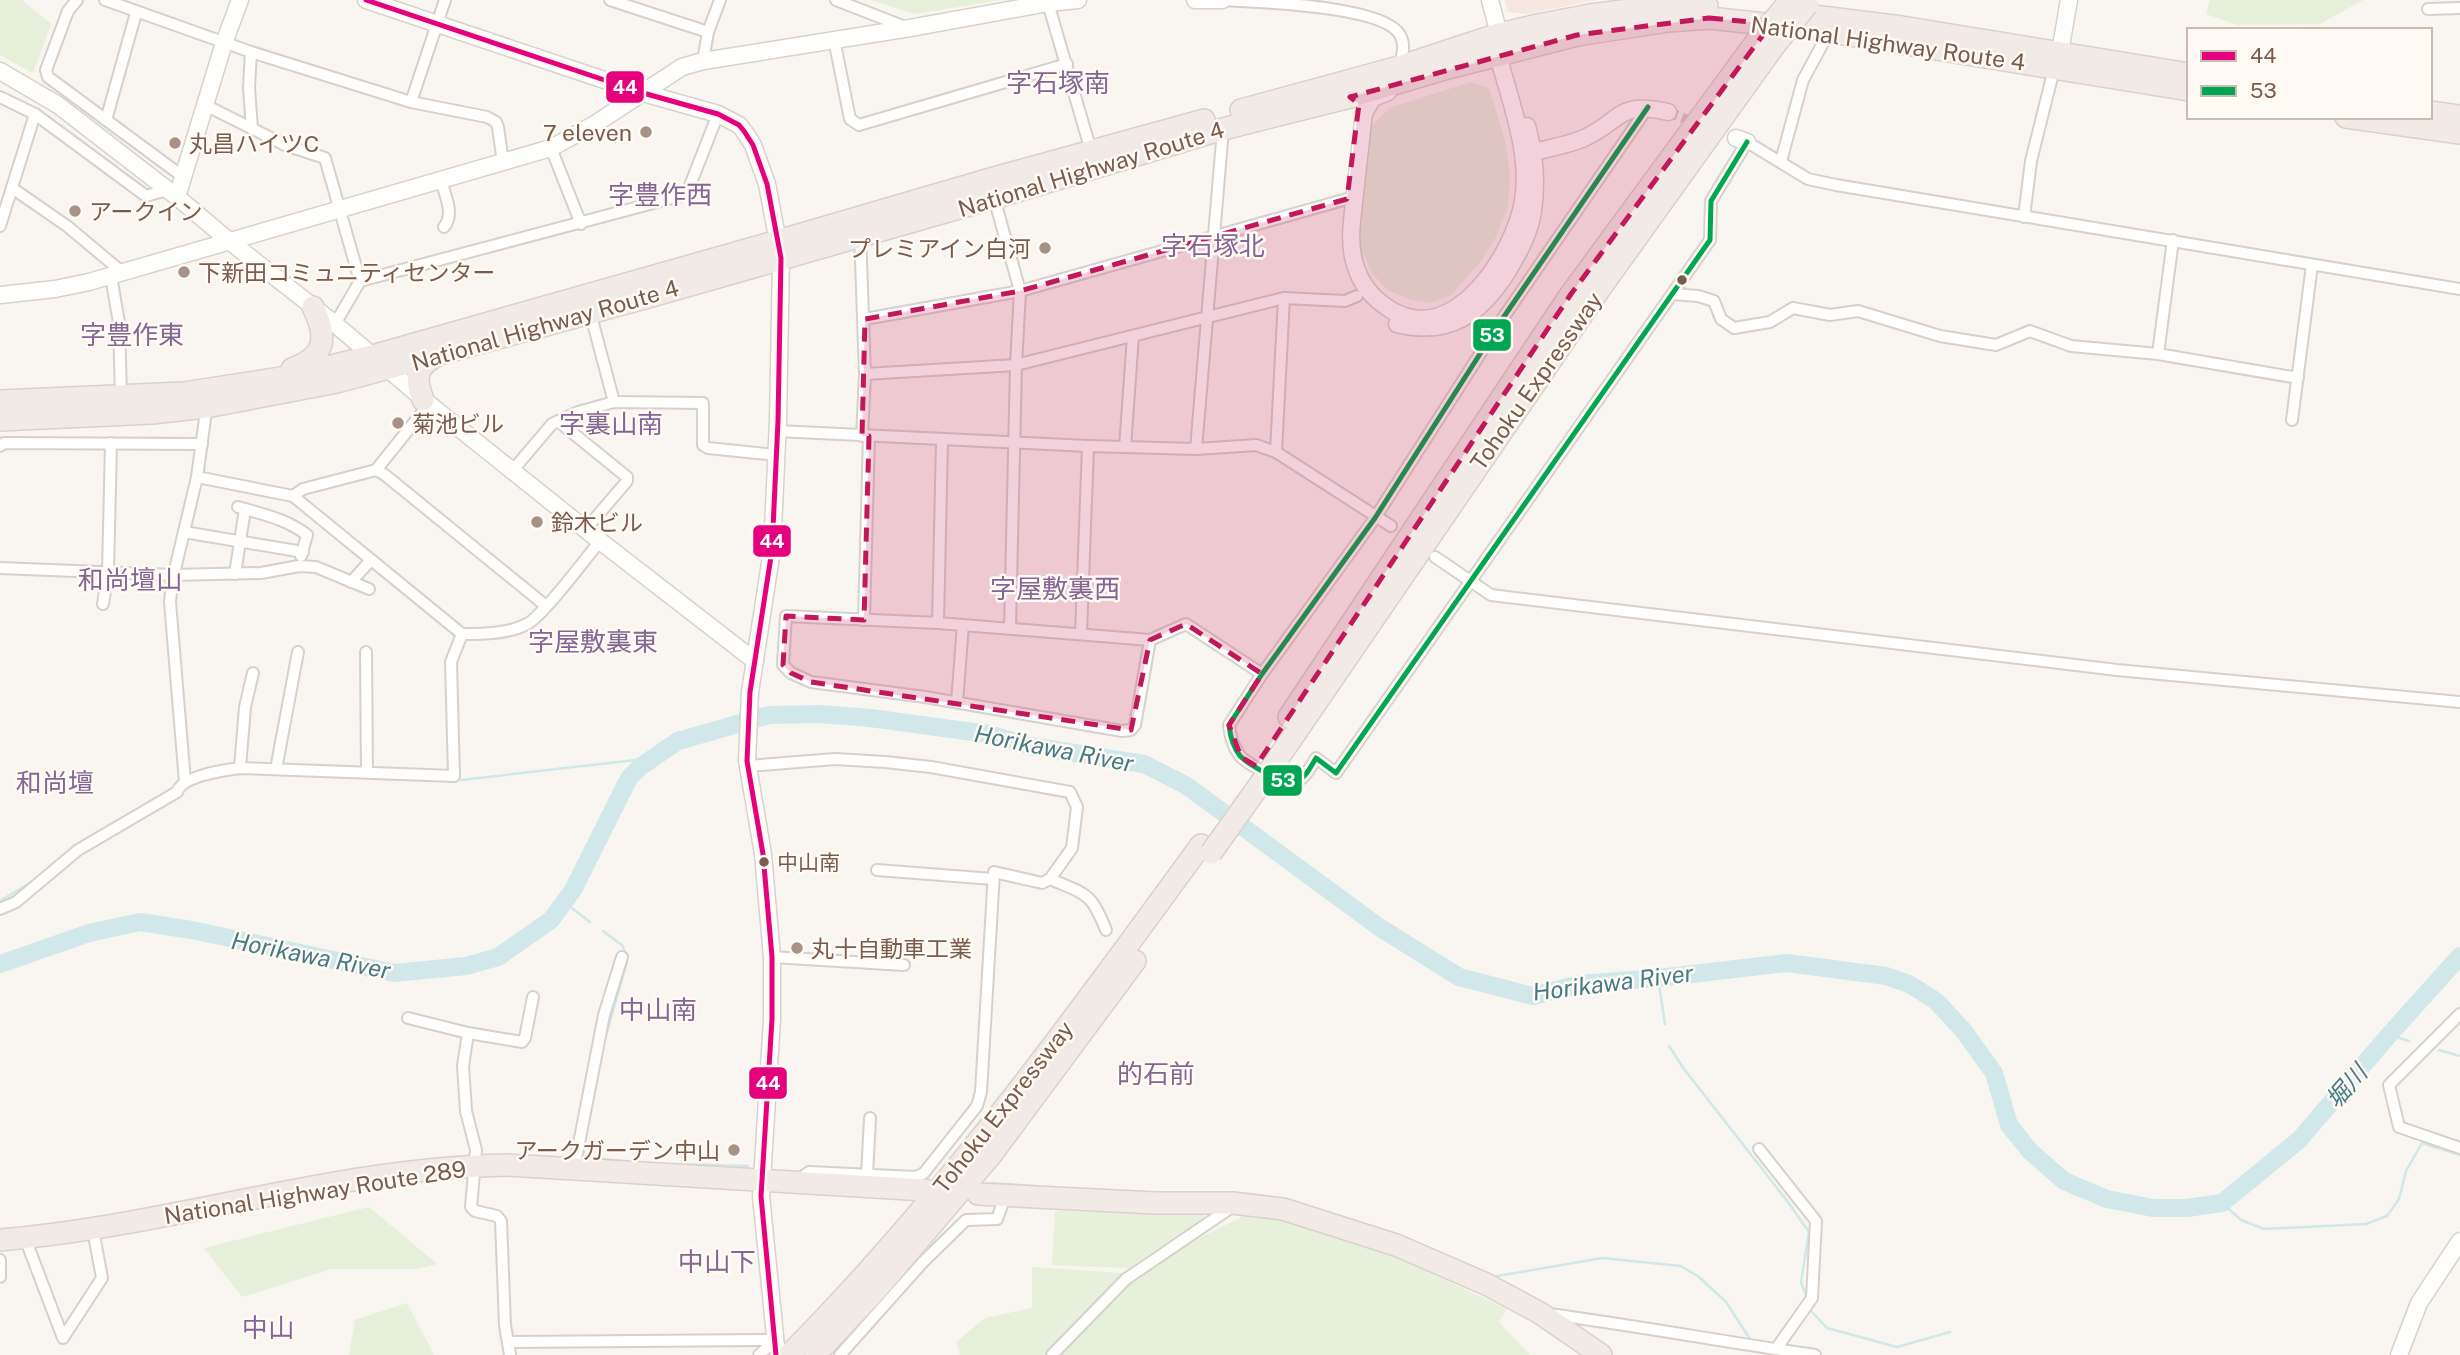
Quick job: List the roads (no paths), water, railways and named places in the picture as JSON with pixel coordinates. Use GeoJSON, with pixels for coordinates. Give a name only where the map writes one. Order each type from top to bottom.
{"type":"FeatureCollection","features":[{"type":"Feature","properties":{"kind":"highway","name":"National Highway Route 4"},"geometry":{"type":"LineString","coordinates":[[380,362],[992,189],[1350,97],[1448,68],[1590,15],[1692,2],[1819,16],[2057,60],[2187,90]]}},
{"type":"Feature","properties":{"kind":"highway","name":"Tohoku Expressway"},"geometry":{"type":"LineString","coordinates":[[815,1355],[895,1269],[992,1155],[1048,1082],[1264,766],[1571,294],[1800,2]]}},
{"type":"Feature","properties":{"kind":"highway","name":"National Highway Route 4"},"geometry":{"type":"LineString","coordinates":[[992,189],[1091,151],[1399,67],[1502,47],[1668,21],[1709,18],[2187,74]]}},
{"type":"Feature","properties":{"kind":"highway"},"geometry":{"type":"LineString","coordinates":[[2432,113],[2460,116]]}},
{"type":"Feature","properties":{"kind":"highway"},"geometry":{"type":"LineString","coordinates":[[2360,119],[2460,133]]}},
{"type":"Feature","properties":{"kind":"highway","name":"National Highway Route 4"},"geometry":{"type":"LineString","coordinates":[[0,420],[152,414],[212,395],[286,377],[438,355],[590,312],[780,250]]}},
{"type":"Feature","properties":{"kind":"highway"},"geometry":{"type":"LineString","coordinates":[[212,395],[295,368],[311,360],[320,350],[323,335],[313,307]]}},
{"type":"Feature","properties":{"kind":"highway"},"geometry":{"type":"LineString","coordinates":[[426,402],[418,386],[418,374],[423,364],[438,355]]}},
{"type":"Feature","properties":{"kind":"highway","name":"National Highway Route 4"},"geometry":{"type":"LineString","coordinates":[[0,401],[212,395]]}},
{"type":"Feature","properties":{"kind":"highway","name":"Tohoku Expressway"},"geometry":{"type":"LineString","coordinates":[[780,1347],[861,1279],[975,1144],[1206,849]]}},
{"type":"Feature","properties":{"kind":"highway","name":"National Highway Route 289"},"geometry":{"type":"LineString","coordinates":[[0,1240],[93,1230],[281,1193],[447,1167],[574,1169],[925,1190]]}},
{"type":"Feature","properties":{"kind":"highway"},"geometry":{"type":"LineString","coordinates":[[978,1194],[1166,1204],[1232,1203],[1283,1209],[1396,1245],[1486,1284],[1540,1313],[1601,1355]]}},
{"type":"Feature","properties":{"kind":"street"},"geometry":{"type":"LineString","coordinates":[[77,0],[68,11],[46,70],[48,77],[182,176]]}},
{"type":"Feature","properties":{"kind":"street"},"geometry":{"type":"LineString","coordinates":[[105,0],[224,43],[411,102],[487,117],[496,122],[503,163]]}},
{"type":"Feature","properties":{"kind":"street"},"geometry":{"type":"LineString","coordinates":[[172,193],[182,176],[240,0]]}},
{"type":"Feature","properties":{"kind":"street"},"geometry":{"type":"LineString","coordinates":[[366,0],[643,93],[718,114],[739,125],[753,145],[767,184],[780,250],[777,431],[772,550],[750,692],[747,764],[763,854],[772,957],[772,1019],[761,1196],[780,1347]]}},
{"type":"Feature","properties":{"kind":"street"},"geometry":{"type":"LineString","coordinates":[[411,102],[445,0]]}},
{"type":"Feature","properties":{"kind":"street"},"geometry":{"type":"LineString","coordinates":[[610,0],[708,32]]}},
{"type":"Feature","properties":{"kind":"street"},"geometry":{"type":"LineString","coordinates":[[703,61],[708,32],[720,0]]}},
{"type":"Feature","properties":{"kind":"street"},"geometry":{"type":"LineString","coordinates":[[836,0],[910,29]]}},
{"type":"Feature","properties":{"kind":"street"},"geometry":{"type":"LineString","coordinates":[[0,295],[55,289],[116,274],[551,148],[595,124],[682,67],[703,61],[1078,0]]}},
{"type":"Feature","properties":{"kind":"street"},"geometry":{"type":"LineString","coordinates":[[1195,0],[1312,5],[1388,24],[1399,33],[1402,40],[1404,48],[1399,67]]}},
{"type":"Feature","properties":{"kind":"street"},"geometry":{"type":"LineString","coordinates":[[1350,97],[1359,104],[1342,250],[1357,296],[1382,317],[1418,328],[1435,328],[1467,316],[1481,306],[1503,279],[1526,237],[1534,201],[1534,152],[1490,0]]}},
{"type":"Feature","properties":{"kind":"street"},"geometry":{"type":"LineString","coordinates":[[2024,217],[2031,161],[2057,60],[2069,0]]}},
{"type":"Feature","properties":{"kind":"street"},"geometry":{"type":"LineString","coordinates":[[1048,3],[1091,151]]}},
{"type":"Feature","properties":{"kind":"street"},"geometry":{"type":"LineString","coordinates":[[2428,9],[2460,8]]}},
{"type":"Feature","properties":{"kind":"street"},"geometry":{"type":"LineString","coordinates":[[106,120],[136,13]]}},
{"type":"Feature","properties":{"kind":"street"},"geometry":{"type":"LineString","coordinates":[[1781,161],[1803,80],[1829,32]]}},
{"type":"Feature","properties":{"kind":"street"},"geometry":{"type":"LineString","coordinates":[[834,39],[850,119],[859,125],[1067,64]]}},
{"type":"Feature","properties":{"kind":"street"},"geometry":{"type":"LineString","coordinates":[[1448,68],[1433,79],[1384,93],[1373,99],[1364,113],[1350,242],[1354,263],[1369,294],[1397,313],[1411,317],[1438,316],[1455,309],[1472,296],[1490,275],[1516,228],[1523,200],[1522,148],[1502,47]]}},
{"type":"Feature","properties":{"kind":"street"},"geometry":{"type":"LineString","coordinates":[[251,52],[251,130]]}},
{"type":"Feature","properties":{"kind":"street"},"geometry":{"type":"LineString","coordinates":[[0,71],[58,105],[172,193],[335,324],[426,402],[755,661]]}},
{"type":"Feature","properties":{"kind":"street"},"geometry":{"type":"LineString","coordinates":[[0,97],[35,114],[146,196],[172,193]]}},
{"type":"Feature","properties":{"kind":"street"},"geometry":{"type":"LineString","coordinates":[[205,105],[251,130],[326,159],[360,281],[335,324]]}},
{"type":"Feature","properties":{"kind":"street"},"geometry":{"type":"LineString","coordinates":[[1534,152],[1585,138],[1619,114],[1637,108],[1648,107],[1668,112]]}},
{"type":"Feature","properties":{"kind":"street"},"geometry":{"type":"LineString","coordinates":[[1648,107],[1503,318],[1375,518],[1262,674],[1229,725],[1230,735],[1241,757],[1279,781],[1294,782],[1305,775],[1316,758],[1336,773],[1710,240],[1711,201],[1742,140],[1808,179],[2460,289]]}},
{"type":"Feature","properties":{"kind":"street"},"geometry":{"type":"LineString","coordinates":[[0,226],[3,204],[12,188],[35,114]]}},
{"type":"Feature","properties":{"kind":"street"},"geometry":{"type":"LineString","coordinates":[[360,281],[680,196],[689,188],[718,114]]}},
{"type":"Feature","properties":{"kind":"street"},"geometry":{"type":"LineString","coordinates":[[1196,450],[1223,129]]}},
{"type":"Feature","properties":{"kind":"street"},"geometry":{"type":"LineString","coordinates":[[551,148],[581,224]]}},
{"type":"Feature","properties":{"kind":"street"},"geometry":{"type":"LineString","coordinates":[[441,180],[450,213],[449,221],[444,227]]}},
{"type":"Feature","properties":{"kind":"street"},"geometry":{"type":"LineString","coordinates":[[12,188],[67,226],[116,274],[121,396]]}},
{"type":"Feature","properties":{"kind":"street"},"geometry":{"type":"LineString","coordinates":[[992,189],[1020,291],[1010,628]]}},
{"type":"Feature","properties":{"kind":"street"},"geometry":{"type":"LineString","coordinates":[[865,319],[1020,291],[1347,199]]}},
{"type":"Feature","properties":{"kind":"street"},"geometry":{"type":"LineString","coordinates":[[859,227],[865,319],[864,620]]}},
{"type":"Feature","properties":{"kind":"street"},"geometry":{"type":"LineString","coordinates":[[2158,354],[2173,240]]}},
{"type":"Feature","properties":{"kind":"street"},"geometry":{"type":"LineString","coordinates":[[2292,420],[2312,265]]}},
{"type":"Feature","properties":{"kind":"street"},"geometry":{"type":"LineString","coordinates":[[1673,293],[1714,301],[1721,319],[1734,328],[1770,322],[1793,308],[1830,315],[1858,311],[1940,336],[1996,345],[2030,331],[2071,346],[2158,354],[2298,378]]}},
{"type":"Feature","properties":{"kind":"street"},"geometry":{"type":"LineString","coordinates":[[865,374],[1016,365],[1284,298],[1345,301],[1357,296]]}},
{"type":"Feature","properties":{"kind":"street"},"geometry":{"type":"LineString","coordinates":[[1276,452],[1284,298]]}},
{"type":"Feature","properties":{"kind":"street"},"geometry":{"type":"LineString","coordinates":[[590,312],[614,402]]}},
{"type":"Feature","properties":{"kind":"street"},"geometry":{"type":"LineString","coordinates":[[1125,447],[1133,336]]}},
{"type":"Feature","properties":{"kind":"street"},"geometry":{"type":"LineString","coordinates":[[185,782],[170,602],[212,395]]}},
{"type":"Feature","properties":{"kind":"street"},"geometry":{"type":"LineString","coordinates":[[293,496],[303,489],[376,470],[426,402]]}},
{"type":"Feature","properties":{"kind":"street"},"geometry":{"type":"LineString","coordinates":[[513,470],[552,424],[579,412],[614,402],[703,403],[703,445],[708,448],[776,455]]}},
{"type":"Feature","properties":{"kind":"street"},"geometry":{"type":"LineString","coordinates":[[558,421],[627,477],[627,481],[586,529]]}},
{"type":"Feature","properties":{"kind":"street"},"geometry":{"type":"LineString","coordinates":[[777,431],[1196,450],[1256,444],[1276,452],[1391,526]]}},
{"type":"Feature","properties":{"kind":"street"},"geometry":{"type":"LineString","coordinates":[[939,622],[942,440]]}},
{"type":"Feature","properties":{"kind":"street"},"geometry":{"type":"LineString","coordinates":[[0,446],[4,443],[202,444]]}},
{"type":"Feature","properties":{"kind":"street"},"geometry":{"type":"LineString","coordinates":[[103,604],[108,572],[111,443]]}},
{"type":"Feature","properties":{"kind":"street"},"geometry":{"type":"LineString","coordinates":[[1081,634],[1088,446]]}},
{"type":"Feature","properties":{"kind":"street"},"geometry":{"type":"LineString","coordinates":[[376,470],[545,606]]}},
{"type":"Feature","properties":{"kind":"street"},"geometry":{"type":"LineString","coordinates":[[197,477],[293,496],[462,634],[507,631],[529,624],[600,541]]}},
{"type":"Feature","properties":{"kind":"street"},"geometry":{"type":"LineString","coordinates":[[235,574],[242,508],[296,526],[307,535],[299,566]]}},
{"type":"Feature","properties":{"kind":"street"},"geometry":{"type":"LineString","coordinates":[[184,533],[303,552]]}},
{"type":"Feature","properties":{"kind":"street"},"geometry":{"type":"LineString","coordinates":[[1435,557],[1491,595],[2117,670],[2460,702]]}},
{"type":"Feature","properties":{"kind":"street"},"geometry":{"type":"LineString","coordinates":[[351,582],[371,561]]}},
{"type":"Feature","properties":{"kind":"street"},"geometry":{"type":"LineString","coordinates":[[0,568],[174,575],[261,573],[299,566],[316,567],[369,589]]}},
{"type":"Feature","properties":{"kind":"street"},"geometry":{"type":"LineString","coordinates":[[1150,640],[1135,726],[1131,730],[1122,731],[957,702],[811,682],[790,673],[783,665],[786,616],[939,622],[1150,640],[1186,624],[1262,674]]}},
{"type":"Feature","properties":{"kind":"street"},"geometry":{"type":"LineString","coordinates":[[957,702],[963,625]]}},
{"type":"Feature","properties":{"kind":"street"},"geometry":{"type":"LineString","coordinates":[[0,908],[16,902],[78,850],[177,792],[179,786],[185,782],[220,771],[240,768],[454,776],[451,662],[462,634]]}},
{"type":"Feature","properties":{"kind":"street"},"geometry":{"type":"LineString","coordinates":[[276,769],[298,652]]}},
{"type":"Feature","properties":{"kind":"street"},"geometry":{"type":"LineString","coordinates":[[366,652],[367,772]]}},
{"type":"Feature","properties":{"kind":"street"},"geometry":{"type":"LineString","coordinates":[[240,768],[245,707],[253,673]]}},
{"type":"Feature","properties":{"kind":"street"},"geometry":{"type":"LineString","coordinates":[[747,764],[835,759],[932,767],[1070,792],[1077,807],[1072,848],[1051,879],[1042,883],[994,872],[981,1092],[977,1106],[924,1173],[916,1177],[809,1172],[797,1181]]}},
{"type":"Feature","properties":{"kind":"street"},"geometry":{"type":"LineString","coordinates":[[877,870],[993,879]]}},
{"type":"Feature","properties":{"kind":"street"},"geometry":{"type":"LineString","coordinates":[[1051,879],[1087,895],[1096,905],[1106,930]]}},
{"type":"Feature","properties":{"kind":"street"},"geometry":{"type":"LineString","coordinates":[[574,1169],[604,1015],[622,957]]}},
{"type":"Feature","properties":{"kind":"street"},"geometry":{"type":"LineString","coordinates":[[772,957],[904,965]]}},
{"type":"Feature","properties":{"kind":"street"},"geometry":{"type":"LineString","coordinates":[[408,1018],[468,1033],[522,1042],[533,996]]}},
{"type":"Feature","properties":{"kind":"street"},"geometry":{"type":"LineString","coordinates":[[2460,1014],[2389,1084],[2399,1127],[2460,1149]]}},
{"type":"Feature","properties":{"kind":"street"},"geometry":{"type":"LineString","coordinates":[[468,1033],[463,1066],[466,1111],[476,1150],[471,1207],[475,1211],[497,1216],[501,1221],[505,1325],[510,1355]]}},
{"type":"Feature","properties":{"kind":"street"},"geometry":{"type":"LineString","coordinates":[[867,1175],[870,1118]]}},
{"type":"Feature","properties":{"kind":"street"},"geometry":{"type":"LineString","coordinates":[[1759,1149],[1816,1221],[1812,1298],[1776,1349]]}},
{"type":"Feature","properties":{"kind":"street"},"geometry":{"type":"LineString","coordinates":[[840,1355],[923,1262],[966,1220],[997,1219],[1005,1197]]}},
{"type":"Feature","properties":{"kind":"street"},"geometry":{"type":"LineString","coordinates":[[1052,1355],[1126,1279],[1226,1210],[1232,1203]]}},
{"type":"Feature","properties":{"kind":"street"},"geometry":{"type":"LineString","coordinates":[[25,1238],[63,1338],[102,1278],[93,1230]]}},
{"type":"Feature","properties":{"kind":"street"},"geometry":{"type":"LineString","coordinates":[[2399,1355],[2419,1303],[2460,1241]]}},
{"type":"Feature","properties":{"kind":"street"},"geometry":{"type":"LineString","coordinates":[[0,1260],[0,1277]]}},
{"type":"Feature","properties":{"kind":"street"},"geometry":{"type":"LineString","coordinates":[[1540,1313],[1633,1325],[1723,1342],[1815,1355]]}},
{"type":"Feature","properties":{"kind":"street"},"geometry":{"type":"LineString","coordinates":[[508,1342],[780,1347]]}},
{"type":"Feature","properties":{"kind":"street"},"geometry":{"type":"LineString","coordinates":[[760,1355],[780,1347]]}},
{"type":"Feature","properties":{"kind":"waterway","name":"Horikawa River"},"geometry":{"type":"LineString","coordinates":[[0,964],[89,933],[140,922],[192,930],[394,973],[466,966],[498,957],[551,920],[573,890],[629,778],[640,767],[678,741],[769,715],[820,714],[870,718],[988,734],[1030,746],[1144,764],[1187,786],[1379,927],[1459,977],[1533,996],[1580,984],[1787,963],[1886,976],[1909,984],[1936,1001],[1963,1030],[1994,1073],[2009,1125],[2030,1151],[2064,1181],[2107,1199],[2153,1208],[2187,1208],[2222,1203],[2299,1140],[2460,956]]}},
{"type":"Feature","properties":{"kind":"waterway"},"geometry":{"type":"LineString","coordinates":[[461,780],[653,758]]}},
{"type":"Feature","properties":{"kind":"waterway"},"geometry":{"type":"LineString","coordinates":[[0,901],[35,880]]}},
{"type":"Feature","properties":{"kind":"waterway"},"geometry":{"type":"LineString","coordinates":[[564,902],[590,922]]}},
{"type":"Feature","properties":{"kind":"waterway"},"geometry":{"type":"LineString","coordinates":[[603,931],[623,946],[627,962],[603,1046]]}},
{"type":"Feature","properties":{"kind":"waterway"},"geometry":{"type":"LineString","coordinates":[[1658,978],[1665,1024]]}},
{"type":"Feature","properties":{"kind":"waterway"},"geometry":{"type":"LineString","coordinates":[[2389,1035],[2409,1041]]}},
{"type":"Feature","properties":{"kind":"waterway"},"geometry":{"type":"LineString","coordinates":[[1669,1046],[1809,1232],[1801,1282],[1806,1296]]}},
{"type":"Feature","properties":{"kind":"waterway"},"geometry":{"type":"LineString","coordinates":[[2439,1050],[2460,1056]]}},
{"type":"Feature","properties":{"kind":"waterway"},"geometry":{"type":"LineString","coordinates":[[585,1139],[583,1157],[635,1162]]}},
{"type":"Feature","properties":{"kind":"waterway"},"geometry":{"type":"LineString","coordinates":[[2222,1203],[2241,1220],[2264,1229],[2366,1224],[2387,1216],[2399,1199],[2406,1171],[2422,1143],[2460,1155]]}},
{"type":"Feature","properties":{"kind":"waterway"},"geometry":{"type":"LineString","coordinates":[[672,1164],[748,1166]]}},
{"type":"Feature","properties":{"kind":"waterway"},"geometry":{"type":"LineString","coordinates":[[992,1183],[1049,1187]]}},
{"type":"Feature","properties":{"kind":"waterway"},"geometry":{"type":"LineString","coordinates":[[1492,1277],[1602,1258],[1681,1266],[1699,1277],[1726,1302],[1750,1339]]}},
{"type":"Feature","properties":{"kind":"waterway"},"geometry":{"type":"LineString","coordinates":[[1811,1311],[1827,1328],[1897,1347],[1950,1332]]}},
{"type":"Feature","properties":{"kind":"tunnel"},"geometry":{"type":"LineString","coordinates":[[1668,112],[1698,124]]}},
{"type":"Feature","properties":{"kind":"place","name":"7 eleven"},"geometry":{"type":"Point","coordinates":[646,132]}},
{"type":"Feature","properties":{"kind":"place","name":"丸昌ハイツC"},"geometry":{"type":"Point","coordinates":[175,143]}},
{"type":"Feature","properties":{"kind":"place","name":"アークイン"},"geometry":{"type":"Point","coordinates":[75,211]}},
{"type":"Feature","properties":{"kind":"place","name":"プレミアイン白河"},"geometry":{"type":"Point","coordinates":[1045,248]}},
{"type":"Feature","properties":{"kind":"place","name":"下新田コミュニティセンター"},"geometry":{"type":"Point","coordinates":[184,272]}},
{"type":"Feature","properties":{"kind":"place","name":"菊池ビル"},"geometry":{"type":"Point","coordinates":[398,423]}},
{"type":"Feature","properties":{"kind":"place","name":"鈴木ビル"},"geometry":{"type":"Point","coordinates":[537,522]}},
{"type":"Feature","properties":{"kind":"place","name":"中山南"},"geometry":{"type":"Point","coordinates":[764,862]}},
{"type":"Feature","properties":{"kind":"place","name":"丸十自動車工業"},"geometry":{"type":"Point","coordinates":[797,948]}},
{"type":"Feature","properties":{"kind":"place","name":"アークガーデン中山"},"geometry":{"type":"Point","coordinates":[734,1150]}},
{"type":"Feature","properties":{"kind":"district","name":"字石塚南"},"geometry":{"type":"Point","coordinates":[1058,82]}},
{"type":"Feature","properties":{"kind":"district","name":"字豊作西"},"geometry":{"type":"Point","coordinates":[660,194]}},
{"type":"Feature","properties":{"kind":"district","name":"字石塚北"},"geometry":{"type":"Point","coordinates":[1213,245]}},
{"type":"Feature","properties":{"kind":"district","name":"字豊作東"},"geometry":{"type":"Point","coordinates":[132,334]}},
{"type":"Feature","properties":{"kind":"district","name":"字裏山南"},"geometry":{"type":"Point","coordinates":[611,423]}},
{"type":"Feature","properties":{"kind":"district","name":"和尚壇山"},"geometry":{"type":"Point","coordinates":[130,579]}},
{"type":"Feature","properties":{"kind":"district","name":"字屋敷裏西"},"geometry":{"type":"Point","coordinates":[1055,588]}},
{"type":"Feature","properties":{"kind":"district","name":"字屋敷裏東"},"geometry":{"type":"Point","coordinates":[593,641]}},
{"type":"Feature","properties":{"kind":"district","name":"和尚壇"},"geometry":{"type":"Point","coordinates":[55,782]}},
{"type":"Feature","properties":{"kind":"district","name":"中山南"},"geometry":{"type":"Point","coordinates":[658,1009]}},
{"type":"Feature","properties":{"kind":"district","name":"的石前"},"geometry":{"type":"Point","coordinates":[1156,1073]}},
{"type":"Feature","properties":{"kind":"district","name":"中山下"},"geometry":{"type":"Point","coordinates":[717,1261]}},
{"type":"Feature","properties":{"kind":"district","name":"中山"},"geometry":{"type":"Point","coordinates":[268,1327]}},
{"type":"Feature","properties":{"kind":"water label","name":"堀川"},"geometry":{"type":"Point","coordinates":[2346,1086]}}]}
